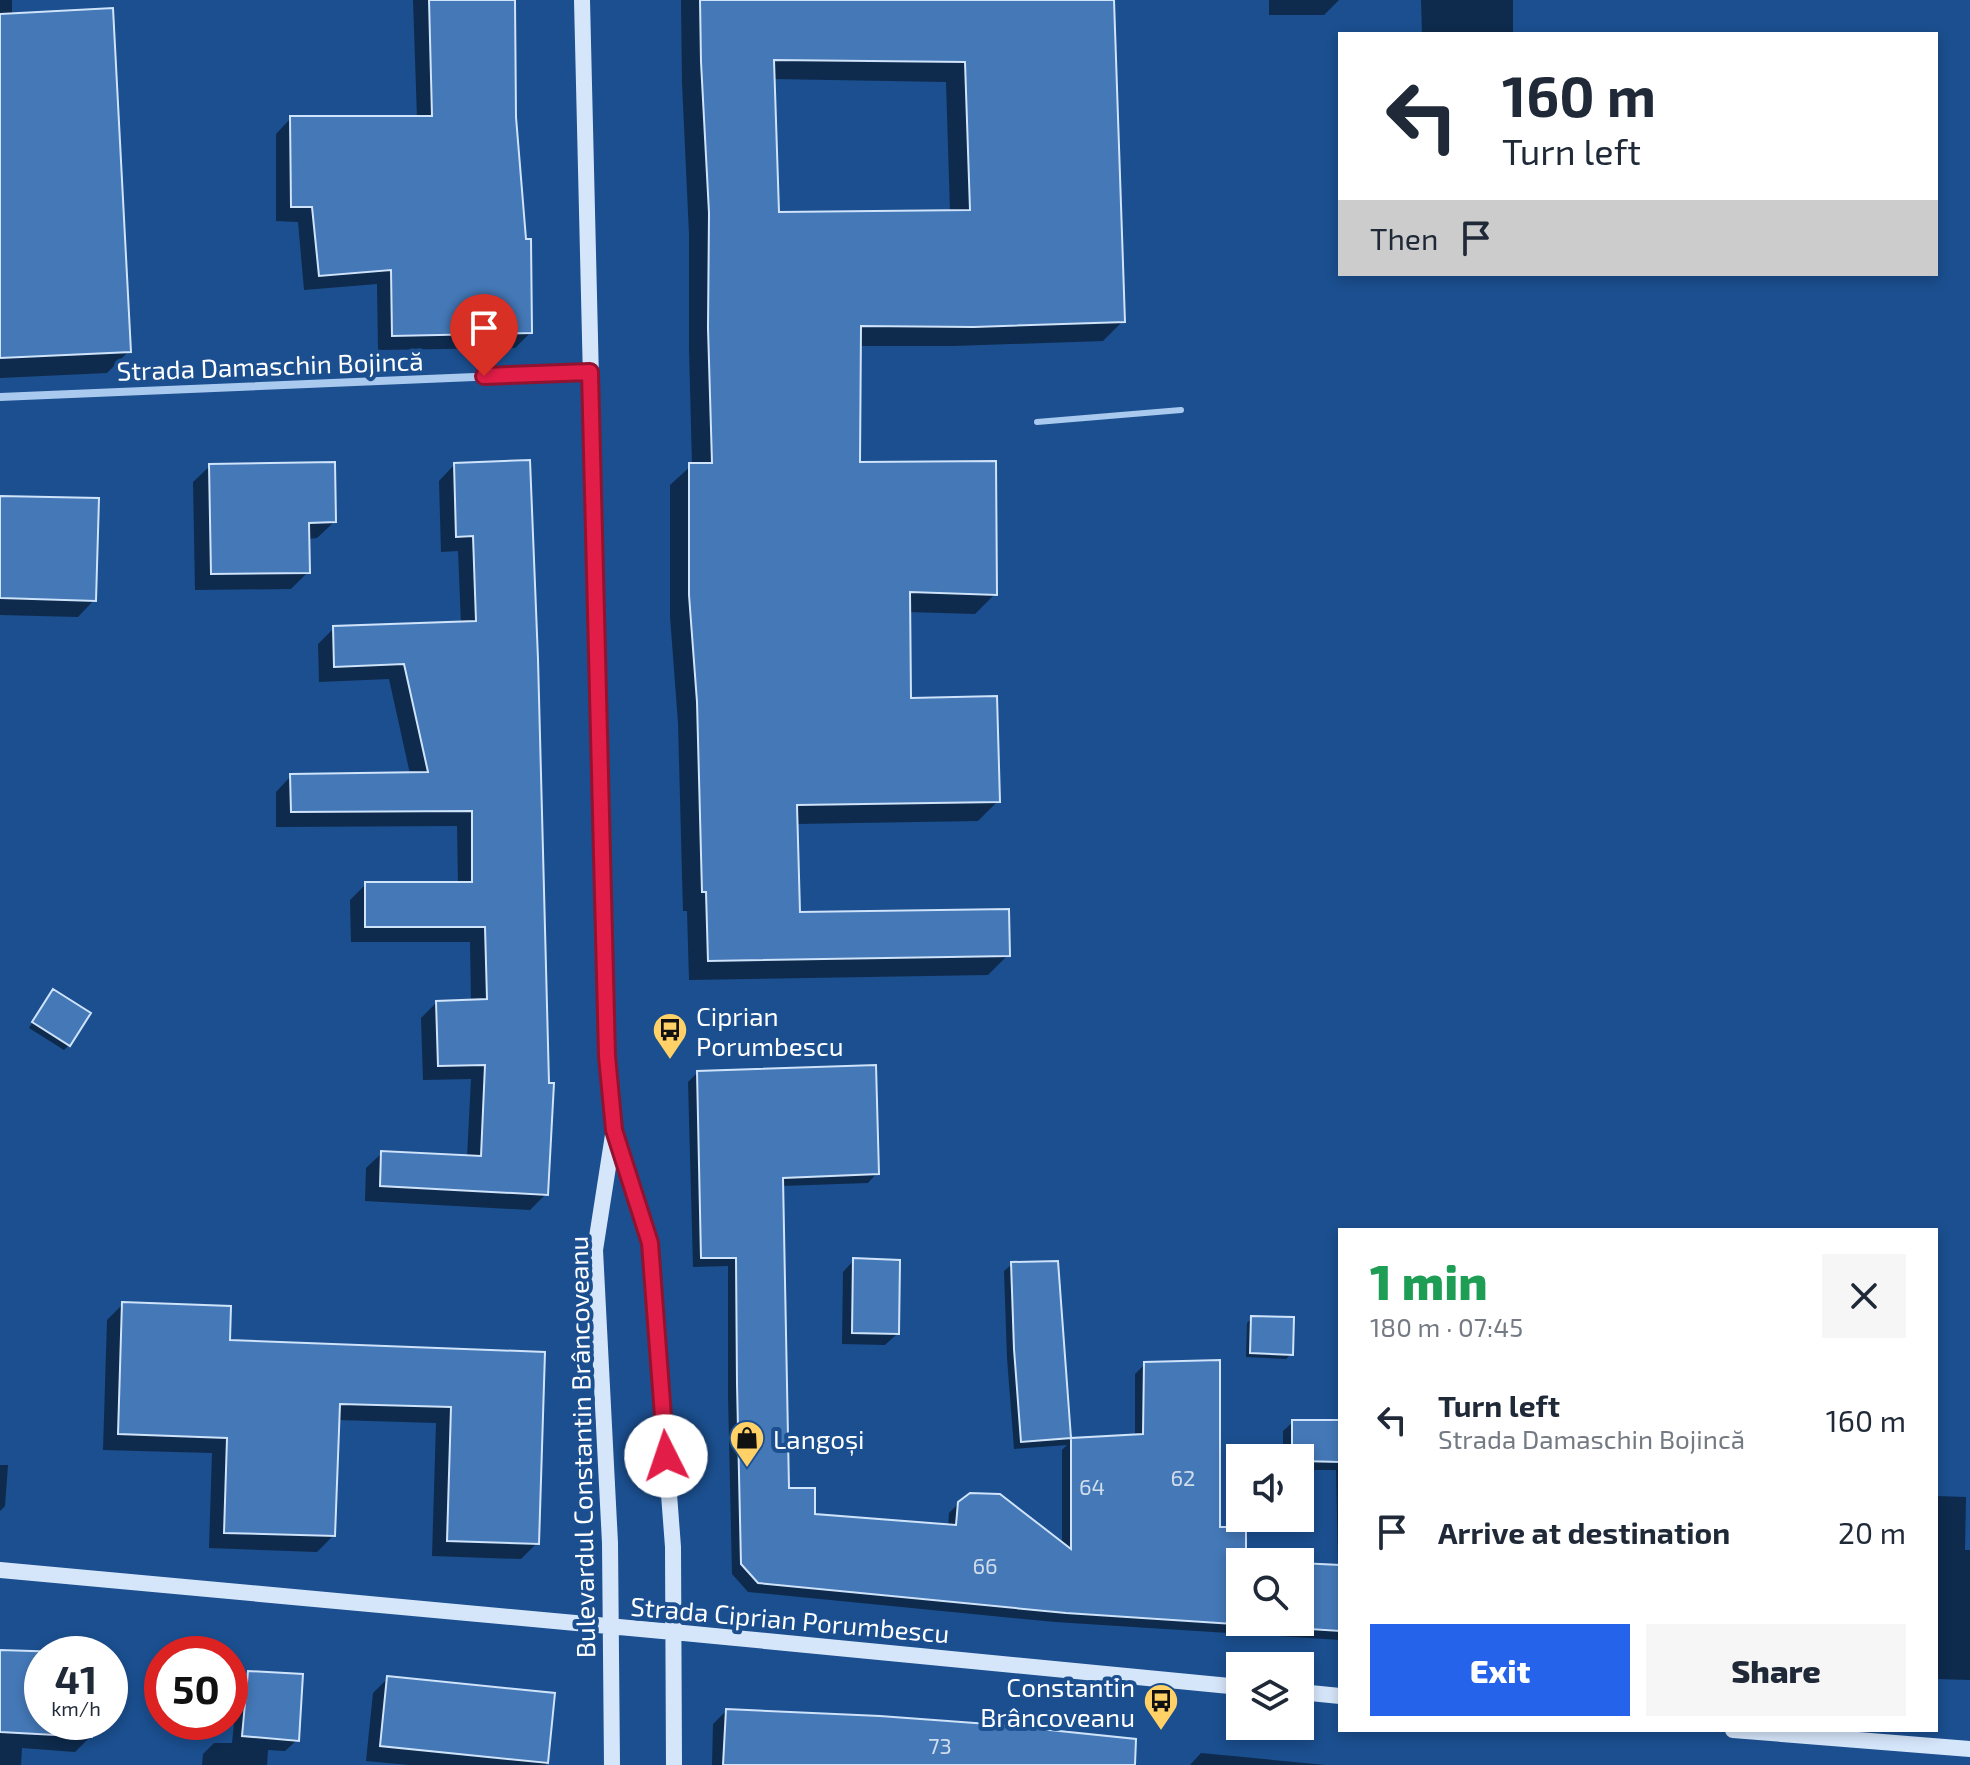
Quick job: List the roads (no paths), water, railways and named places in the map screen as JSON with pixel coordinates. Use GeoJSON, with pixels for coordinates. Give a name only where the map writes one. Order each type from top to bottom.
{"type":"FeatureCollection","features":[{"type":"Feature","properties":{"kind":"main road","name":"Bulevardul Constantin Brâncoveanu"},"geometry":{"type":"LineString","coordinates":[[582,0],[607,1056],[614,1130],[650,1243],[673,1547],[674,1765]]}},
{"type":"Feature","properties":{"kind":"main road","name":"Bulevardul Constantin Brâncoveanu"},"geometry":{"type":"LineString","coordinates":[[612,1765],[610,1543],[595,1250],[614,1130]]}},
{"type":"Feature","properties":{"kind":"main road","name":"Strada Ciprian Porumbescu"},"geometry":{"type":"LineString","coordinates":[[0,1570],[1226,1686]]}},
{"type":"Feature","properties":{"kind":"main road"},"geometry":{"type":"LineString","coordinates":[[1314,1693],[1338,1696]]}},
{"type":"Feature","properties":{"kind":"main road"},"geometry":{"type":"LineString","coordinates":[[1758,1732],[1970,1749]]}},
{"type":"Feature","properties":{"kind":"street","name":"Strada Damaschin Bojincă"},"geometry":{"type":"LineString","coordinates":[[0,397],[590,372]]}},
{"type":"Feature","properties":{"kind":"lane"},"geometry":{"type":"LineString","coordinates":[[1037,422],[1181,410]]}},
{"type":"Feature","properties":{"kind":"place","name":"Ciprian Porumbescu"},"geometry":{"type":"Point","coordinates":[670,1061]}},
{"type":"Feature","properties":{"kind":"place","name":"Langoși"},"geometry":{"type":"Point","coordinates":[747,1469]}},
{"type":"Feature","properties":{"kind":"place","name":"Constantin Brâncoveanu"},"geometry":{"type":"Point","coordinates":[1161,1732]}}]}
